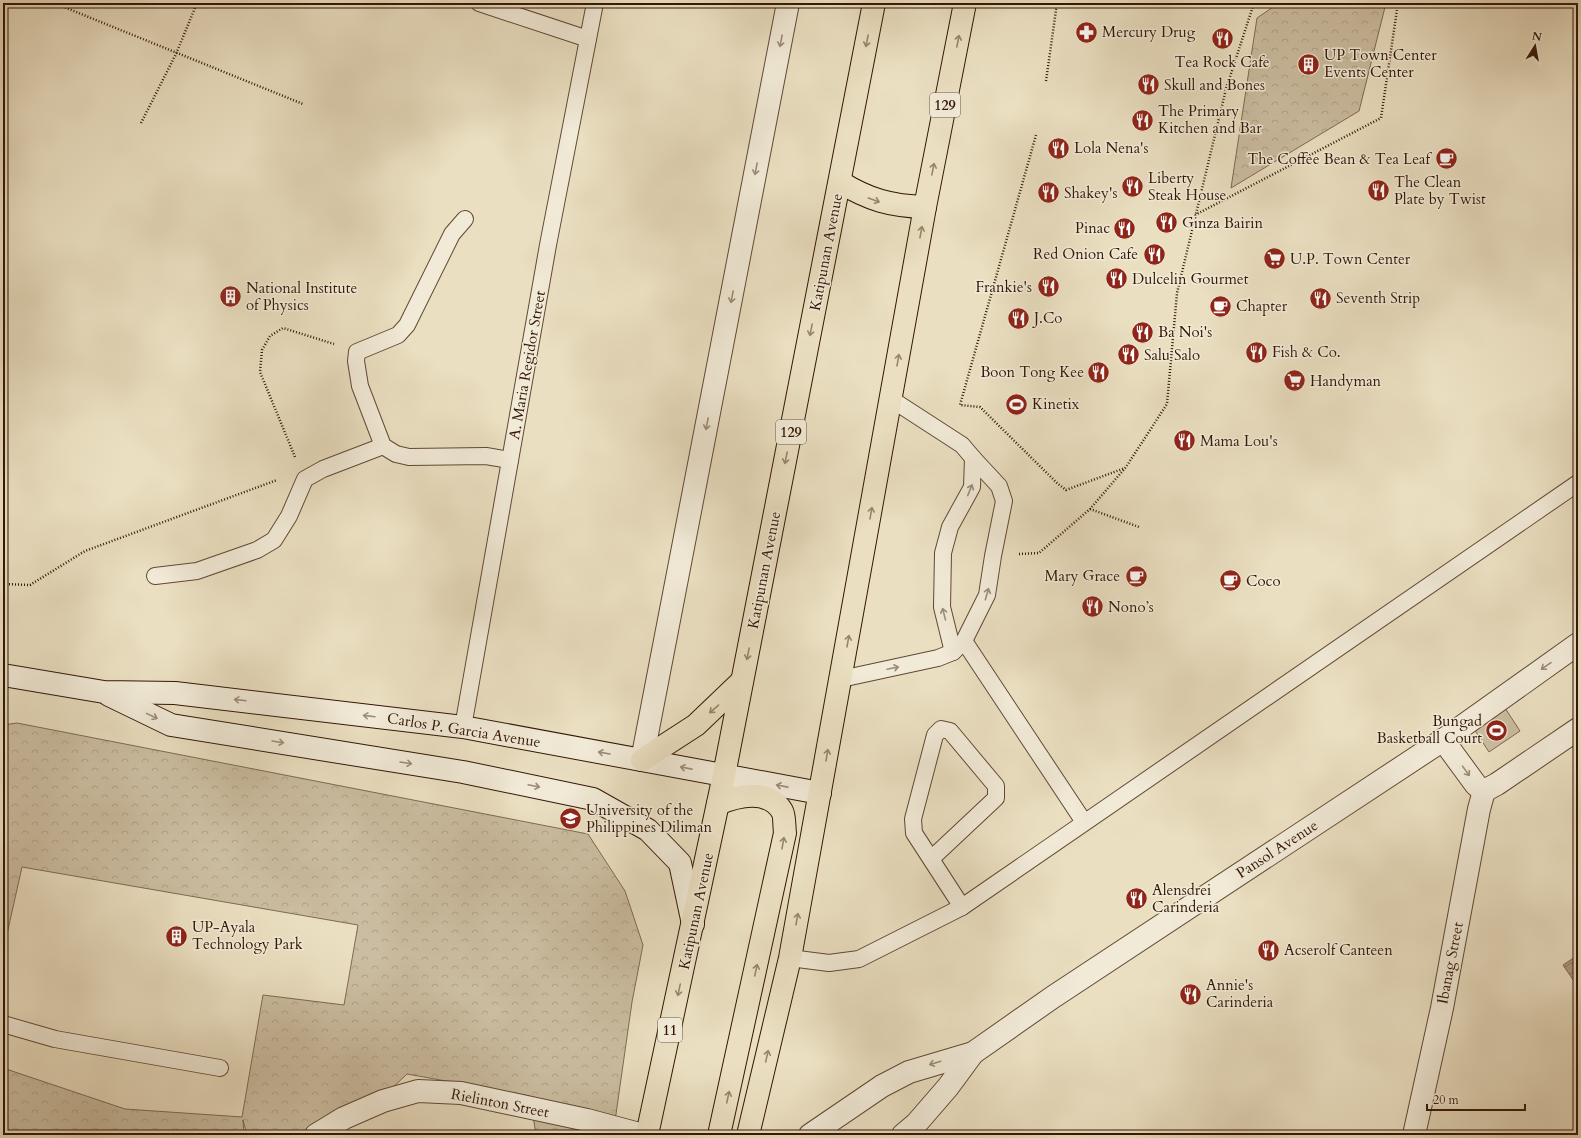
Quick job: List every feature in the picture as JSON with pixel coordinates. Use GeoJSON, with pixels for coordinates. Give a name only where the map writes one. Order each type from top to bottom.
{"type":"FeatureCollection","features":[{"type":"Feature","properties":{"kind":"main road","name":"Katipunan Avenue"},"geometry":{"type":"LineString","coordinates":[[648,1135],[724,775],[874,3]]}},
{"type":"Feature","properties":{"kind":"main road","name":"129"},"geometry":{"type":"LineString","coordinates":[[820,793],[925,207],[965,3]]}},
{"type":"Feature","properties":{"kind":"main road"},"geometry":{"type":"LineString","coordinates":[[840,182],[859,194],[880,202],[903,206],[925,207]]}},
{"type":"Feature","properties":{"kind":"main road"},"geometry":{"type":"LineString","coordinates":[[642,760],[696,725],[742,681]]}},
{"type":"Feature","properties":{"kind":"main road"},"geometry":{"type":"LineString","coordinates":[[748,1135],[790,958],[820,793]]}},
{"type":"Feature","properties":{"kind":"main road"},"geometry":{"type":"LineString","coordinates":[[718,804],[735,796],[750,795],[770,799],[782,812],[785,832],[720,1135]]}},
{"type":"Feature","properties":{"kind":"street"},"geometry":{"type":"LineString","coordinates":[[642,760],[788,3]]}},
{"type":"Feature","properties":{"kind":"street","name":"Pansol Avenue"},"geometry":{"type":"LineString","coordinates":[[810,1135],[882,1086],[909,1072],[973,1053],[1053,997],[1443,740],[1578,644]]}},
{"type":"Feature","properties":{"kind":"street","name":"Carlos P. Garcia Avenue"},"geometry":{"type":"LineString","coordinates":[[3,676],[104,692],[175,692],[463,728],[820,793]]}},
{"type":"Feature","properties":{"kind":"street","name":"Carlos P. Garcia Avenue"},"geometry":{"type":"LineString","coordinates":[[104,692],[171,725],[463,772],[593,798],[648,830],[680,864],[693,924]]}},
{"type":"Feature","properties":{"kind":"street"},"geometry":{"type":"LineString","coordinates":[[1443,740],[1476,785],[1484,791],[1497,784],[1578,729]]}},
{"type":"Feature","properties":{"kind":"street","name":"Ibanag Street"},"geometry":{"type":"LineString","coordinates":[[1414,1135],[1442,1008],[1478,809],[1484,791]]}},
{"type":"Feature","properties":{"kind":"street","name":"Pansol Avenue"},"geometry":{"type":"LineString","coordinates":[[903,1135],[916,1124],[948,1087],[973,1053]]}},
{"type":"Feature","properties":{"kind":"street","name":"Rielinton Street"},"geometry":{"type":"LineString","coordinates":[[316,1135],[344,1118],[383,1101],[418,1091],[462,1093],[587,1120],[643,1135]]}},
{"type":"Feature","properties":{"kind":"lane"},"geometry":{"type":"LineString","coordinates":[[479,3],[588,39]]}},
{"type":"Feature","properties":{"kind":"lane","name":"A. Maria Regidor Street"},"geometry":{"type":"LineString","coordinates":[[463,728],[548,245],[595,3]]}},
{"type":"Feature","properties":{"kind":"lane"},"geometry":{"type":"LineString","coordinates":[[465,219],[452,234],[407,325],[398,335],[357,352],[356,361],[360,386],[382,446],[396,454],[409,457],[486,456],[510,460]]}},
{"type":"Feature","properties":{"kind":"lane"},"geometry":{"type":"LineString","coordinates":[[841,679],[938,658],[959,646],[987,595],[1004,501],[999,486],[962,445],[891,399]]}},
{"type":"Feature","properties":{"kind":"lane"},"geometry":{"type":"LineString","coordinates":[[155,576],[197,571],[257,550],[274,540],[289,516],[305,478],[323,469],[382,446]]}},
{"type":"Feature","properties":{"kind":"lane"},"geometry":{"type":"LineString","coordinates":[[973,458],[972,487],[950,527],[943,553],[942,607],[959,646],[1084,822]]}},
{"type":"Feature","properties":{"kind":"lane"},"geometry":{"type":"LineString","coordinates":[[790,958],[829,963],[859,959],[962,907],[1578,483]]}},
{"type":"Feature","properties":{"kind":"lane"},"geometry":{"type":"LineString","coordinates":[[931,859],[996,798],[997,793],[996,786],[950,731],[941,729],[936,735],[913,819],[914,833],[962,907]]}},
{"type":"Feature","properties":{"kind":"lane"},"geometry":{"type":"LineString","coordinates":[[3,1024],[55,1039],[220,1068]]}},
{"type":"Feature","properties":{"kind":"path"},"geometry":{"type":"LineString","coordinates":[[54,3],[176,54],[303,104]]}},
{"type":"Feature","properties":{"kind":"path"},"geometry":{"type":"LineString","coordinates":[[141,122],[176,54],[197,3]]}},
{"type":"Feature","properties":{"kind":"path"},"geometry":{"type":"LineString","coordinates":[[1046,82],[1057,3]]}},
{"type":"Feature","properties":{"kind":"path"},"geometry":{"type":"LineString","coordinates":[[1039,553],[1090,509],[1126,468],[1167,404],[1177,293],[1194,215],[1226,89],[1254,3]]}},
{"type":"Feature","properties":{"kind":"path"},"geometry":{"type":"LineString","coordinates":[[1194,215],[1381,118],[1398,3]]}},
{"type":"Feature","properties":{"kind":"path"},"geometry":{"type":"LineString","coordinates":[[1036,135],[960,405],[980,407],[1057,483],[1066,490],[1126,468]]}},
{"type":"Feature","properties":{"kind":"path"},"geometry":{"type":"LineString","coordinates":[[296,460],[260,372],[262,350],[270,336],[283,328],[357,352]]}},
{"type":"Feature","properties":{"kind":"path"},"geometry":{"type":"LineString","coordinates":[[3,584],[30,585],[85,551],[279,479]]}},
{"type":"Feature","properties":{"kind":"path"},"geometry":{"type":"LineString","coordinates":[[1090,509],[1139,527]]}},
{"type":"Feature","properties":{"kind":"green space"},"geometry":{"type":"Polygon","coordinates":[[[1279,3],[1386,3],[1359,111],[1231,188],[1257,18],[1279,3]]]}},
{"type":"Feature","properties":{"kind":"green space","name":"Bungad Basketball Court"},"geometry":{"type":"Polygon","coordinates":[[[1505,708],[1520,731],[1489,752],[1474,729],[1505,708]]]}},
{"type":"Feature","properties":{"kind":"green space"},"geometry":{"type":"Polygon","coordinates":[[[17,723],[588,834],[625,891],[643,945],[632,1002],[613,1135],[536,1135],[530,1096],[407,1074],[356,1122],[326,1135],[247,1135],[243,1120],[244,1135],[3,1135],[3,1068],[125,1109],[242,1117],[263,995],[344,1005],[358,925],[22,867],[3,952],[3,725],[17,723]]]}},
{"type":"Feature","properties":{"kind":"water"},"geometry":{"type":"Polygon","coordinates":[[[1578,955],[1578,987],[1563,965],[1578,955]]]}},
{"type":"Feature","properties":{"kind":"place","name":"Mercury Drug"},"geometry":{"type":"Point","coordinates":[1087,32]}},
{"type":"Feature","properties":{"kind":"place","name":"Tea Rock Cafe"},"geometry":{"type":"Point","coordinates":[1222,39]}},
{"type":"Feature","properties":{"kind":"place","name":"UP Town Center Events Center"},"geometry":{"type":"Point","coordinates":[1309,64]}},
{"type":"Feature","properties":{"kind":"place","name":"Skull and Bones"},"geometry":{"type":"Point","coordinates":[1149,85]}},
{"type":"Feature","properties":{"kind":"place","name":"The Primary Kitchen and Bar"},"geometry":{"type":"Point","coordinates":[1143,120]}},
{"type":"Feature","properties":{"kind":"place","name":"Lola Nena's"},"geometry":{"type":"Point","coordinates":[1058,148]}},
{"type":"Feature","properties":{"kind":"place","name":"The Coffee Bean & Tea Leaf"},"geometry":{"type":"Point","coordinates":[1446,159]}},
{"type":"Feature","properties":{"kind":"place","name":"Liberty Steak House"},"geometry":{"type":"Point","coordinates":[1132,187]}},
{"type":"Feature","properties":{"kind":"place","name":"The Clean Plate by Twist"},"geometry":{"type":"Point","coordinates":[1378,191]}},
{"type":"Feature","properties":{"kind":"place","name":"Shakey's"},"geometry":{"type":"Point","coordinates":[1048,193]}},
{"type":"Feature","properties":{"kind":"place","name":"Ginza Bairin"},"geometry":{"type":"Point","coordinates":[1166,223]}},
{"type":"Feature","properties":{"kind":"place","name":"Pinac"},"geometry":{"type":"Point","coordinates":[1125,228]}},
{"type":"Feature","properties":{"kind":"place","name":"Red Onion Cafe"},"geometry":{"type":"Point","coordinates":[1154,254]}},
{"type":"Feature","properties":{"kind":"place","name":"U.P. Town Center"},"geometry":{"type":"Point","coordinates":[1275,259]}},
{"type":"Feature","properties":{"kind":"place","name":"Dulcelin Gourmet"},"geometry":{"type":"Point","coordinates":[1116,279]}},
{"type":"Feature","properties":{"kind":"place","name":"Frankie's"},"geometry":{"type":"Point","coordinates":[1048,287]}},
{"type":"Feature","properties":{"kind":"place","name":"National Institute of Physics"},"geometry":{"type":"Point","coordinates":[230,297]}},
{"type":"Feature","properties":{"kind":"place","name":"Seventh Strip"},"geometry":{"type":"Point","coordinates":[1320,298]}},
{"type":"Feature","properties":{"kind":"place","name":"Chapter"},"geometry":{"type":"Point","coordinates":[1220,306]}},
{"type":"Feature","properties":{"kind":"place","name":"J.Co"},"geometry":{"type":"Point","coordinates":[1019,318]}},
{"type":"Feature","properties":{"kind":"place","name":"Ba Noi's"},"geometry":{"type":"Point","coordinates":[1142,332]}},
{"type":"Feature","properties":{"kind":"place","name":"Fish & Co."},"geometry":{"type":"Point","coordinates":[1257,352]}},
{"type":"Feature","properties":{"kind":"place","name":"Salu Salo"},"geometry":{"type":"Point","coordinates":[1128,355]}},
{"type":"Feature","properties":{"kind":"place","name":"Boon Tong Kee"},"geometry":{"type":"Point","coordinates":[1099,372]}},
{"type":"Feature","properties":{"kind":"place","name":"Handyman"},"geometry":{"type":"Point","coordinates":[1295,381]}},
{"type":"Feature","properties":{"kind":"place","name":"Kinetix"},"geometry":{"type":"Point","coordinates":[1017,404]}},
{"type":"Feature","properties":{"kind":"place","name":"Mama Lou's"},"geometry":{"type":"Point","coordinates":[1184,441]}},
{"type":"Feature","properties":{"kind":"place","name":"Mary Grace"},"geometry":{"type":"Point","coordinates":[1136,576]}},
{"type":"Feature","properties":{"kind":"place","name":"Coco"},"geometry":{"type":"Point","coordinates":[1230,581]}},
{"type":"Feature","properties":{"kind":"place","name":"Nono’s"},"geometry":{"type":"Point","coordinates":[1092,607]}},
{"type":"Feature","properties":{"kind":"place","name":"Bungad Basketball Court"},"geometry":{"type":"Point","coordinates":[1497,730]}},
{"type":"Feature","properties":{"kind":"place","name":"University of the Philippines Diliman"},"geometry":{"type":"Point","coordinates":[571,819]}},
{"type":"Feature","properties":{"kind":"place","name":"Alensdrei Carinderia"},"geometry":{"type":"Point","coordinates":[1136,899]}},
{"type":"Feature","properties":{"kind":"place","name":"UP-Ayala Technology Park"},"geometry":{"type":"Point","coordinates":[177,936]}},
{"type":"Feature","properties":{"kind":"place","name":"Acserolf Canteen"},"geometry":{"type":"Point","coordinates":[1268,950]}},
{"type":"Feature","properties":{"kind":"place","name":"Annie's Carinderia"},"geometry":{"type":"Point","coordinates":[1190,994]}}]}
